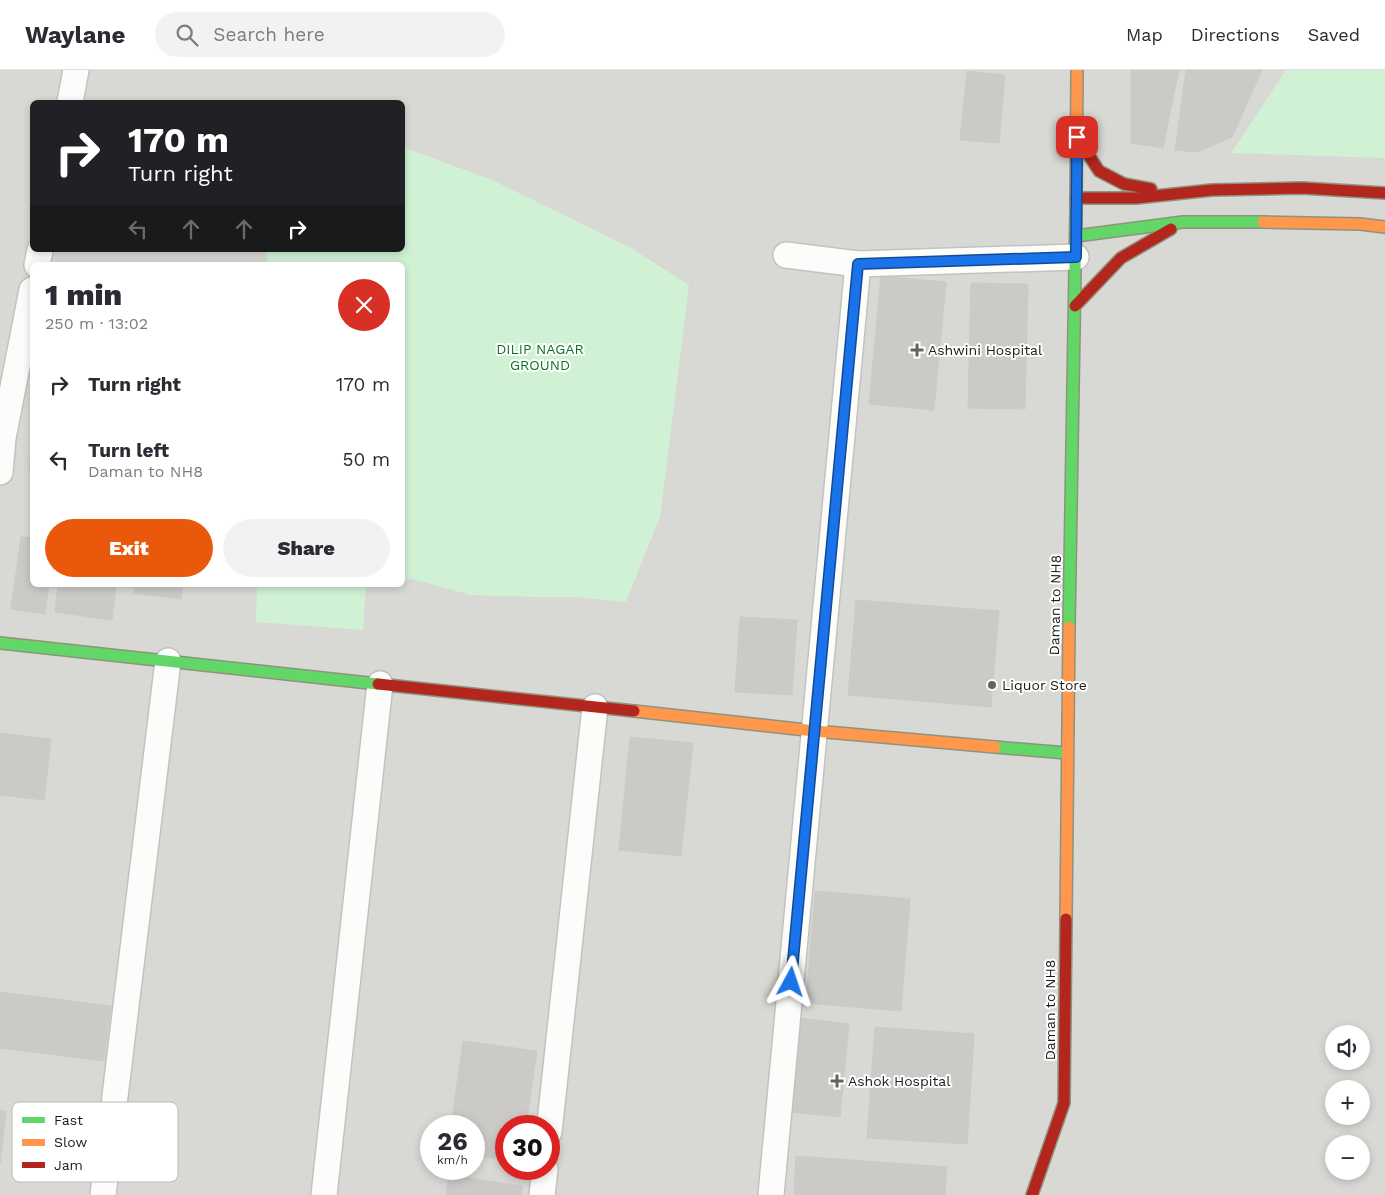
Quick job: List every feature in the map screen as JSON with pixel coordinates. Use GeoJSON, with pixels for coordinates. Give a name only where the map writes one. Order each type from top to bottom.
{"type":"FeatureCollection","features":[{"type":"Feature","properties":{"kind":"main road","name":"Daman to NH8"},"geometry":{"type":"LineString","coordinates":[[1032,1195],[1064,1103],[1067,753],[1078,70]]}},
{"type":"Feature","properties":{"kind":"main road"},"geometry":{"type":"LineString","coordinates":[[1077,137],[1099,171],[1124,184],[1176,194]]}},
{"type":"Feature","properties":{"kind":"main road"},"geometry":{"type":"LineString","coordinates":[[1076,198],[1136,198],[1212,190],[1302,188],[1385,193]]}},
{"type":"Feature","properties":{"kind":"main road"},"geometry":{"type":"LineString","coordinates":[[1075,306],[1121,258],[1183,222]]}},
{"type":"Feature","properties":{"kind":"main road"},"geometry":{"type":"LineString","coordinates":[[1076,246],[1183,222],[1259,222],[1385,226]]}},
{"type":"Feature","properties":{"kind":"main road"},"geometry":{"type":"LineString","coordinates":[[0,643],[815,731],[1067,753]]}},
{"type":"Feature","properties":{"kind":"street"},"geometry":{"type":"LineString","coordinates":[[70,100],[76,70]]}},
{"type":"Feature","properties":{"kind":"street"},"geometry":{"type":"LineString","coordinates":[[786,254],[858,264],[1076,246]]}},
{"type":"Feature","properties":{"kind":"street"},"geometry":{"type":"LineString","coordinates":[[771,1195],[858,264]]}},
{"type":"Feature","properties":{"kind":"street"},"geometry":{"type":"LineString","coordinates":[[0,472],[3,438],[30,300]]}},
{"type":"Feature","properties":{"kind":"street"},"geometry":{"type":"LineString","coordinates":[[114,1102],[168,661]]}},
{"type":"Feature","properties":{"kind":"street"},"geometry":{"type":"LineString","coordinates":[[324,1195],[380,684]]}},
{"type":"Feature","properties":{"kind":"street"},"geometry":{"type":"LineString","coordinates":[[551,1115],[595,707]]}},
{"type":"Feature","properties":{"kind":"street"},"geometry":{"type":"LineString","coordinates":[[542,1195],[544,1180]]}},
{"type":"Feature","properties":{"kind":"street"},"geometry":{"type":"LineString","coordinates":[[103,1195],[105,1182]]}},
{"type":"Feature","properties":{"kind":"shaded area"},"geometry":{"type":"Polygon","coordinates":[[[0,70],[1385,70],[1385,1195],[0,1195],[0,70]]]}},
{"type":"Feature","properties":{"kind":"green space"},"geometry":{"type":"Polygon","coordinates":[[[1286,70],[1385,70],[1385,158],[1231,153],[1286,70]]]}},
{"type":"Feature","properties":{"kind":"green space","name":"DILIP NAGAR GROUND"},"geometry":{"type":"Polygon","coordinates":[[[405,148],[492,180],[631,248],[689,285],[660,517],[626,602],[575,597],[471,595],[412,579],[405,580],[405,262],[267,262],[267,252],[405,252],[405,148]]]}},
{"type":"Feature","properties":{"kind":"green space"},"geometry":{"type":"Polygon","coordinates":[[[257,587],[366,587],[363,630],[256,622],[257,587]]]}},
{"type":"Feature","properties":{"kind":"building"},"geometry":{"type":"Polygon","coordinates":[[[1131,70],[1179,70],[1163,148],[1131,143],[1131,70]]]}},
{"type":"Feature","properties":{"kind":"building"},"geometry":{"type":"Polygon","coordinates":[[[1186,70],[1262,70],[1232,137],[1197,152],[1175,150],[1186,70]]]}},
{"type":"Feature","properties":{"kind":"building"},"geometry":{"type":"Polygon","coordinates":[[[967,71],[1005,75],[999,143],[960,140],[967,71]]]}},
{"type":"Feature","properties":{"kind":"building"},"geometry":{"type":"Polygon","coordinates":[[[881,276],[946,282],[934,410],[869,404],[881,276]]]}},
{"type":"Feature","properties":{"kind":"building"},"geometry":{"type":"Polygon","coordinates":[[[971,283],[1028,284],[1025,409],[968,408],[971,283]]]}},
{"type":"Feature","properties":{"kind":"building"},"geometry":{"type":"Polygon","coordinates":[[[21,537],[30,538],[30,587],[49,587],[45,614],[11,609],[21,537]]]}},
{"type":"Feature","properties":{"kind":"building"},"geometry":{"type":"Polygon","coordinates":[[[58,587],[116,587],[112,620],[55,612],[58,587]]]}},
{"type":"Feature","properties":{"kind":"building"},"geometry":{"type":"Polygon","coordinates":[[[135,587],[183,587],[181,599],[134,593],[135,587]]]}},
{"type":"Feature","properties":{"kind":"building"},"geometry":{"type":"Polygon","coordinates":[[[856,600],[999,611],[991,707],[848,695],[856,600]]]}},
{"type":"Feature","properties":{"kind":"building"},"geometry":{"type":"Polygon","coordinates":[[[740,617],[797,620],[792,695],[735,692],[740,617]]]}},
{"type":"Feature","properties":{"kind":"building"},"geometry":{"type":"Polygon","coordinates":[[[0,733],[51,739],[44,800],[0,795],[0,733]]]}},
{"type":"Feature","properties":{"kind":"building"},"geometry":{"type":"Polygon","coordinates":[[[630,737],[693,743],[681,856],[619,850],[630,737]]]}},
{"type":"Feature","properties":{"kind":"building"},"geometry":{"type":"Polygon","coordinates":[[[815,891],[910,899],[901,1011],[806,1003],[815,891]]]}},
{"type":"Feature","properties":{"kind":"building"},"geometry":{"type":"Polygon","coordinates":[[[0,992],[111,1006],[104,1061],[0,1048],[0,992]]]}},
{"type":"Feature","properties":{"kind":"building"},"geometry":{"type":"Polygon","coordinates":[[[799,1018],[849,1024],[840,1117],[789,1112],[799,1018]]]}},
{"type":"Feature","properties":{"kind":"building"},"geometry":{"type":"Polygon","coordinates":[[[875,1027],[974,1034],[967,1144],[867,1138],[875,1027]]]}},
{"type":"Feature","properties":{"kind":"building"},"geometry":{"type":"Polygon","coordinates":[[[463,1041],[537,1051],[528,1115],[495,1115],[495,1158],[485,1157],[485,1115],[453,1115],[463,1041]]]}},
{"type":"Feature","properties":{"kind":"building"},"geometry":{"type":"Polygon","coordinates":[[[0,1110],[6,1111],[0,1164],[0,1110]]]}},
{"type":"Feature","properties":{"kind":"building"},"geometry":{"type":"Polygon","coordinates":[[[796,1156],[947,1167],[945,1195],[794,1195],[796,1156]]]}},
{"type":"Feature","properties":{"kind":"building"},"geometry":{"type":"Polygon","coordinates":[[[448,1180],[482,1180],[522,1186],[521,1195],[446,1195],[448,1180]]]}},
{"type":"Feature","properties":{"kind":"traffic: fast"},"geometry":{"type":"LineString","coordinates":[[1069,627],[1076,208]]}},
{"type":"Feature","properties":{"kind":"traffic: fast"},"geometry":{"type":"LineString","coordinates":[[1076,236],[1183,222],[1263,222]]}},
{"type":"Feature","properties":{"kind":"traffic: fast"},"geometry":{"type":"LineString","coordinates":[[0,643],[378,684]]}},
{"type":"Feature","properties":{"kind":"traffic: fast"},"geometry":{"type":"LineString","coordinates":[[995,747],[1067,753]]}},
{"type":"Feature","properties":{"kind":"traffic: slow"},"geometry":{"type":"LineString","coordinates":[[1076,208],[1077,70]]}},
{"type":"Feature","properties":{"kind":"traffic: slow"},"geometry":{"type":"LineString","coordinates":[[1263,222],[1360,224],[1385,227]]}},
{"type":"Feature","properties":{"kind":"traffic: slow"},"geometry":{"type":"LineString","coordinates":[[1066,919],[1069,627]]}},
{"type":"Feature","properties":{"kind":"traffic: slow"},"geometry":{"type":"LineString","coordinates":[[634,711],[815,731],[995,747]]}},
{"type":"Feature","properties":{"kind":"traffic: jam"},"geometry":{"type":"LineString","coordinates":[[1077,137],[1099,171],[1124,184],[1151,189]]}},
{"type":"Feature","properties":{"kind":"traffic: jam"},"geometry":{"type":"LineString","coordinates":[[1076,198],[1136,198],[1212,190],[1302,188],[1385,193]]}},
{"type":"Feature","properties":{"kind":"traffic: jam"},"geometry":{"type":"LineString","coordinates":[[1075,306],[1121,258],[1171,229]]}},
{"type":"Feature","properties":{"kind":"traffic: jam"},"geometry":{"type":"LineString","coordinates":[[378,684],[634,711]]}},
{"type":"Feature","properties":{"kind":"traffic: jam"},"geometry":{"type":"LineString","coordinates":[[1032,1195],[1064,1103],[1066,919]]}},
{"type":"Feature","properties":{"kind":"place","name":"Ashwini Hospital"},"geometry":{"type":"Point","coordinates":[917,350]}},
{"type":"Feature","properties":{"kind":"place","name":"Liquor Store"},"geometry":{"type":"Point","coordinates":[992,685]}},
{"type":"Feature","properties":{"kind":"place","name":"Ashok Hospital"},"geometry":{"type":"Point","coordinates":[837,1081]}},
{"type":"Feature","properties":{"kind":"route"},"geometry":{"type":"LineString","coordinates":[[791,982],[858,264],[1076,257],[1077,137]]}}]}
